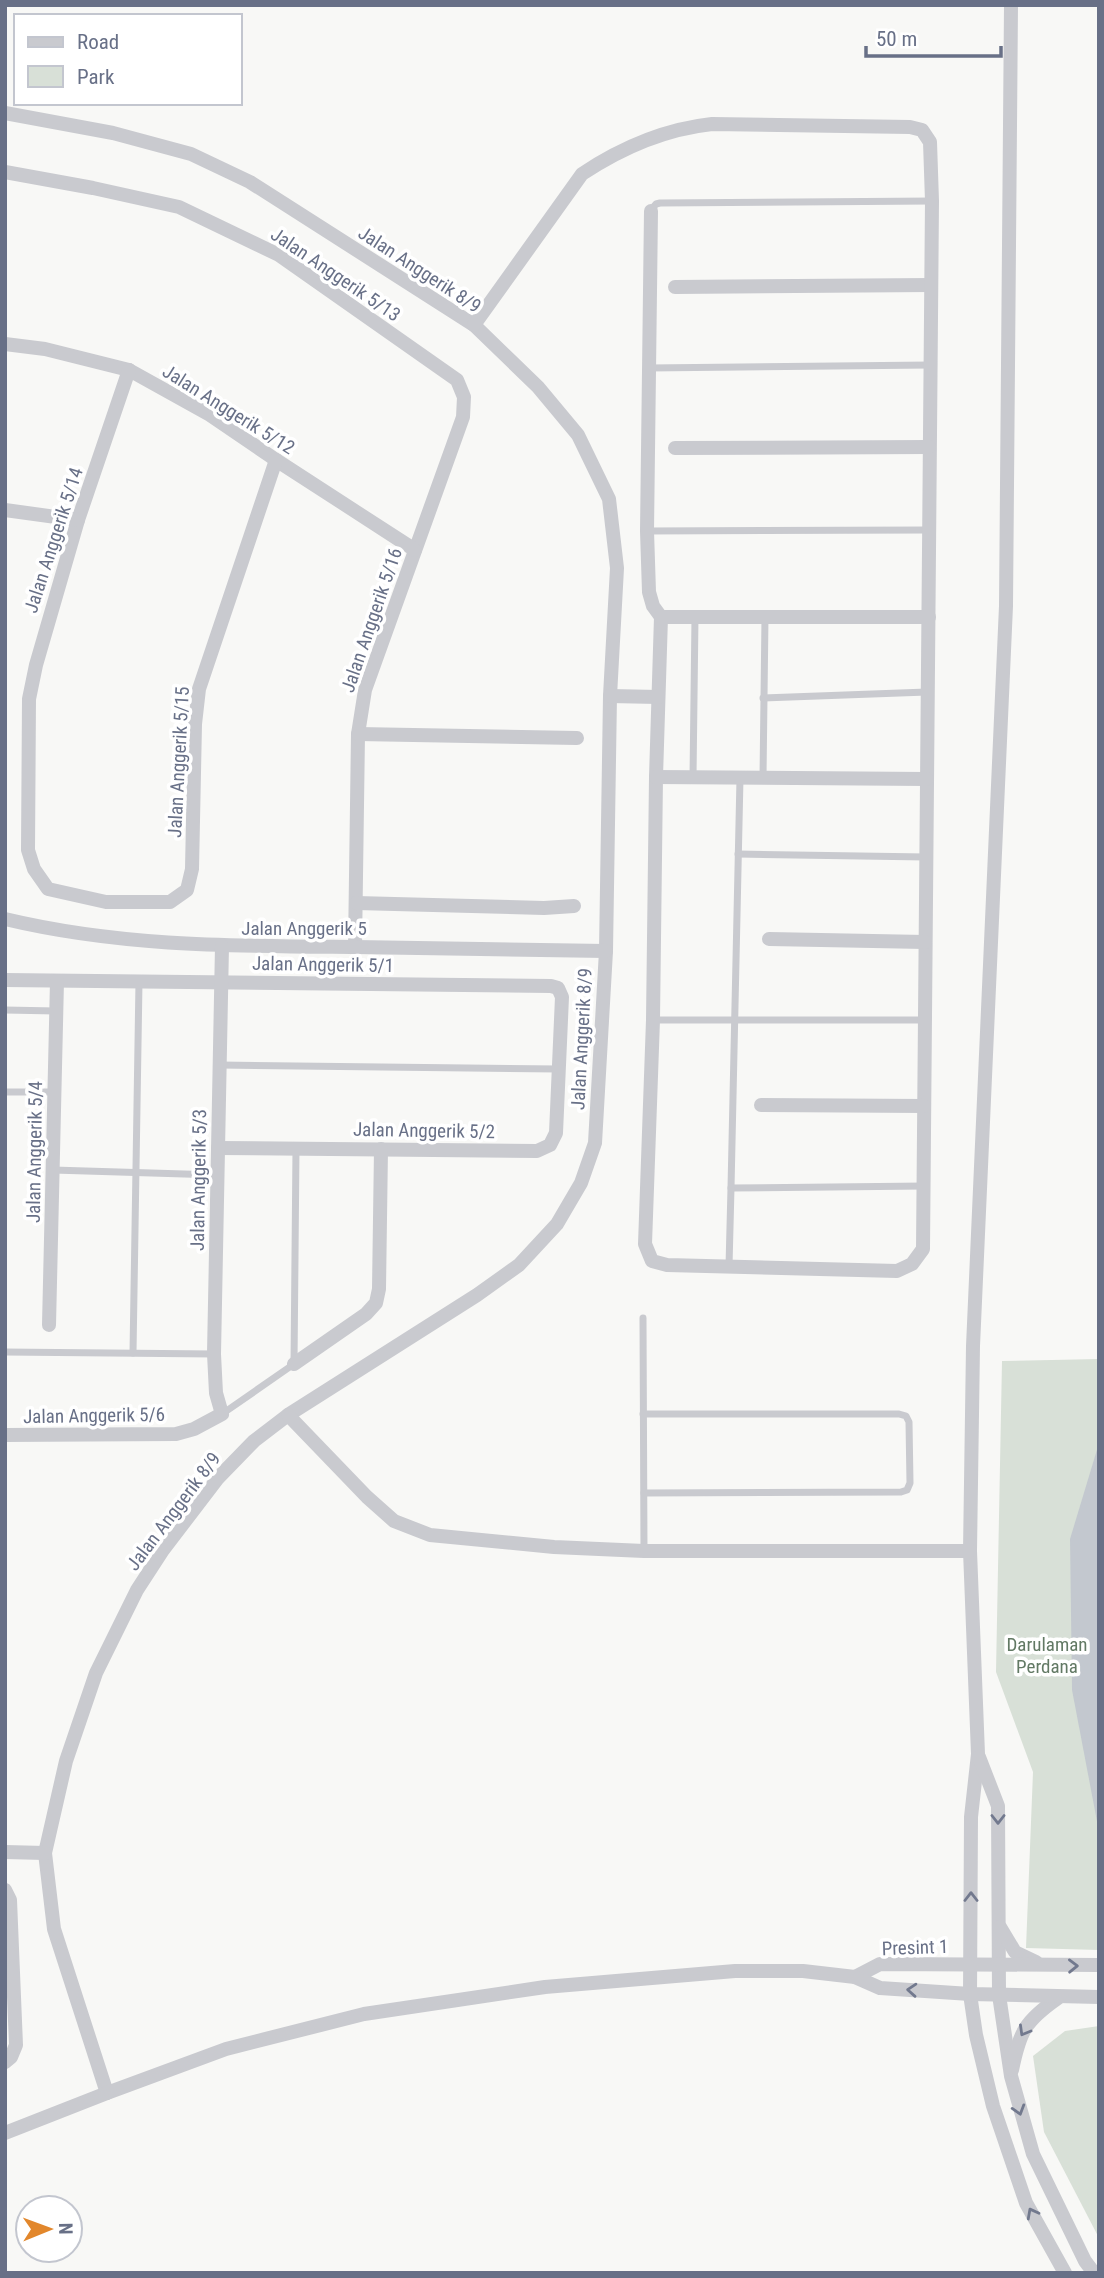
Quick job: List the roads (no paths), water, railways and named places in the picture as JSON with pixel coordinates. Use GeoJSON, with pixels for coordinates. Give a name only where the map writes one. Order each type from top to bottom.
{"type":"FeatureCollection","features":[{"type":"Feature","properties":{"kind":"street"},"geometry":{"type":"LineString","coordinates":[[1011,5],[1006,606],[973,1346],[970,1551],[978,1754],[971,1817],[970,1994],[976,2035],[993,2106],[1026,2203],[1065,2273]]}},
{"type":"Feature","properties":{"kind":"street","name":"Jalan Anggerik 8/9"},"geometry":{"type":"LineString","coordinates":[[5,113],[113,133],[191,154],[250,182],[474,325],[538,387],[578,435],[609,499],[617,568],[610,695],[606,951],[595,1143],[581,1183],[557,1224],[519,1265],[477,1295],[288,1415],[254,1441],[218,1478],[163,1550],[137,1590],[96,1673],[66,1761],[45,1853],[54,1929],[107,2093]]}},
{"type":"Feature","properties":{"kind":"street"},"geometry":{"type":"LineString","coordinates":[[474,325],[582,174],[602,160],[663,134],[686,127],[712,124],[910,127],[922,130],[930,142],[932,201],[923,1249],[912,1264],[897,1271],[667,1265],[652,1261],[645,1244],[653,1020],[661,617],[653,606],[649,592],[647,531],[651,211]]}},
{"type":"Feature","properties":{"kind":"street","name":"Jalan Anggerik 5/13"},"geometry":{"type":"LineString","coordinates":[[5,172],[93,188],[179,208],[279,255],[457,380],[464,397]]}},
{"type":"Feature","properties":{"kind":"street"},"geometry":{"type":"LineString","coordinates":[[675,287],[931,285]]}},
{"type":"Feature","properties":{"kind":"street","name":"Jalan Anggerik 5/12"},"geometry":{"type":"LineString","coordinates":[[5,344],[45,349],[129,370],[210,415],[415,550]]}},
{"type":"Feature","properties":{"kind":"street","name":"Jalan Anggerik 5/14"},"geometry":{"type":"LineString","coordinates":[[28,850],[29,699],[44,630],[129,370]]}},
{"type":"Feature","properties":{"kind":"street","name":"Jalan Anggerik 5/16"},"geometry":{"type":"LineString","coordinates":[[355,947],[358,734],[365,690],[463,417],[464,397]]}},
{"type":"Feature","properties":{"kind":"street"},"geometry":{"type":"LineString","coordinates":[[675,448],[929,447]]}},
{"type":"Feature","properties":{"kind":"street","name":"Jalan Anggerik 5/15"},"geometry":{"type":"LineString","coordinates":[[28,850],[34,869],[48,888],[106,902],[170,902],[187,890],[192,869],[198,689],[276,460]]}},
{"type":"Feature","properties":{"kind":"street"},"geometry":{"type":"LineString","coordinates":[[5,510],[78,520]]}},
{"type":"Feature","properties":{"kind":"street"},"geometry":{"type":"LineString","coordinates":[[661,617],[929,617]]}},
{"type":"Feature","properties":{"kind":"street"},"geometry":{"type":"LineString","coordinates":[[610,695],[658,697]]}},
{"type":"Feature","properties":{"kind":"street"},"geometry":{"type":"LineString","coordinates":[[358,734],[540,735],[577,738]]}},
{"type":"Feature","properties":{"kind":"street"},"geometry":{"type":"LineString","coordinates":[[656,777],[926,779]]}},
{"type":"Feature","properties":{"kind":"street"},"geometry":{"type":"LineString","coordinates":[[356,903],[544,908],[574,906]]}},
{"type":"Feature","properties":{"kind":"street","name":"Jalan Anggerik 5"},"geometry":{"type":"LineString","coordinates":[[5,919],[50,929],[129,940],[222,947],[606,951]]}},
{"type":"Feature","properties":{"kind":"street"},"geometry":{"type":"LineString","coordinates":[[769,939],[925,942]]}},
{"type":"Feature","properties":{"kind":"street","name":"Jalan Anggerik 5/3"},"geometry":{"type":"LineString","coordinates":[[222,947],[214,1353],[216,1393],[222,1414]]}},
{"type":"Feature","properties":{"kind":"street","name":"Jalan Anggerik 5/1"},"geometry":{"type":"LineString","coordinates":[[5,980],[551,986],[558,988],[562,997],[558,1069]]}},
{"type":"Feature","properties":{"kind":"street","name":"Jalan Anggerik 5/4"},"geometry":{"type":"LineString","coordinates":[[49,1325],[57,981]]}},
{"type":"Feature","properties":{"kind":"street","name":"Jalan Anggerik 5/2"},"geometry":{"type":"LineString","coordinates":[[218,1148],[537,1151],[550,1145],[556,1133],[558,1069]]}},
{"type":"Feature","properties":{"kind":"street"},"geometry":{"type":"LineString","coordinates":[[761,1105],[924,1106]]}},
{"type":"Feature","properties":{"kind":"street"},"geometry":{"type":"LineString","coordinates":[[294,1364],[366,1314],[376,1303],[379,1289],[381,1149]]}},
{"type":"Feature","properties":{"kind":"street","name":"Jalan Anggerik 5/6"},"geometry":{"type":"LineString","coordinates":[[5,1436],[176,1434],[194,1429],[222,1414]]}},
{"type":"Feature","properties":{"kind":"street"},"geometry":{"type":"LineString","coordinates":[[288,1415],[367,1497],[394,1521],[430,1535],[554,1547],[644,1551],[970,1551]]}},
{"type":"Feature","properties":{"kind":"street"},"geometry":{"type":"LineString","coordinates":[[978,1754],[998,1806],[999,1995],[1011,2076],[1033,2154],[1085,2261],[1094,2273]]}},
{"type":"Feature","properties":{"kind":"street"},"geometry":{"type":"LineString","coordinates":[[5,1852],[45,1853]]}},
{"type":"Feature","properties":{"kind":"street"},"geometry":{"type":"LineString","coordinates":[[5,1890],[10,1900],[16,2045],[11,2057],[5,2062]]}},
{"type":"Feature","properties":{"kind":"street"},"geometry":{"type":"LineString","coordinates":[[998,1922],[1015,1952],[1047,1966]]}},
{"type":"Feature","properties":{"kind":"street","name":"Presint 1"},"geometry":{"type":"LineString","coordinates":[[855,1977],[880,1964],[1099,1965]]}},
{"type":"Feature","properties":{"kind":"street"},"geometry":{"type":"LineString","coordinates":[[5,2133],[226,2049],[364,2014],[545,1987],[735,1970],[803,1971],[855,1977]]}},
{"type":"Feature","properties":{"kind":"street","name":"Presint 1"},"geometry":{"type":"LineString","coordinates":[[855,1977],[880,1988],[1058,1998],[1099,1997]]}},
{"type":"Feature","properties":{"kind":"street"},"geometry":{"type":"LineString","coordinates":[[1011,2076],[1019,2038],[1029,2021],[1058,1998]]}},
{"type":"Feature","properties":{"kind":"lane"},"geometry":{"type":"LineString","coordinates":[[651,211],[660,203],[932,201]]}},
{"type":"Feature","properties":{"kind":"lane"},"geometry":{"type":"LineString","coordinates":[[649,368],[930,365]]}},
{"type":"Feature","properties":{"kind":"lane"},"geometry":{"type":"LineString","coordinates":[[647,531],[929,530]]}},
{"type":"Feature","properties":{"kind":"lane"},"geometry":{"type":"LineString","coordinates":[[693,778],[695,617]]}},
{"type":"Feature","properties":{"kind":"lane"},"geometry":{"type":"LineString","coordinates":[[763,778],[765,617]]}},
{"type":"Feature","properties":{"kind":"lane"},"geometry":{"type":"LineString","coordinates":[[763,698],[927,692]]}},
{"type":"Feature","properties":{"kind":"lane"},"geometry":{"type":"LineString","coordinates":[[729,1266],[740,778]]}},
{"type":"Feature","properties":{"kind":"lane"},"geometry":{"type":"LineString","coordinates":[[738,854],[926,857]]}},
{"type":"Feature","properties":{"kind":"lane"},"geometry":{"type":"LineString","coordinates":[[133,1353],[139,982]]}},
{"type":"Feature","properties":{"kind":"lane"},"geometry":{"type":"LineString","coordinates":[[5,1010],[56,1011]]}},
{"type":"Feature","properties":{"kind":"lane"},"geometry":{"type":"LineString","coordinates":[[653,1020],[924,1020]]}},
{"type":"Feature","properties":{"kind":"lane"},"geometry":{"type":"LineString","coordinates":[[220,1065],[558,1069]]}},
{"type":"Feature","properties":{"kind":"lane"},"geometry":{"type":"LineString","coordinates":[[5,1091],[54,1092]]}},
{"type":"Feature","properties":{"kind":"lane"},"geometry":{"type":"LineString","coordinates":[[222,1414],[294,1364],[296,1148]]}},
{"type":"Feature","properties":{"kind":"lane"},"geometry":{"type":"LineString","coordinates":[[52,1170],[218,1175]]}},
{"type":"Feature","properties":{"kind":"lane"},"geometry":{"type":"LineString","coordinates":[[731,1188],[924,1186]]}},
{"type":"Feature","properties":{"kind":"lane"},"geometry":{"type":"LineString","coordinates":[[643,1318],[644,1551]]}},
{"type":"Feature","properties":{"kind":"lane"},"geometry":{"type":"LineString","coordinates":[[5,1352],[214,1353]]}},
{"type":"Feature","properties":{"kind":"lane"},"geometry":{"type":"LineString","coordinates":[[643,1414],[899,1413],[906,1416],[909,1422],[909,1483],[907,1490],[901,1492],[644,1493]]}},
{"type":"Feature","properties":{"kind":"park label","name":"Darulaman Perdana"},"geometry":{"type":"Point","coordinates":[1047,1655]}}]}
